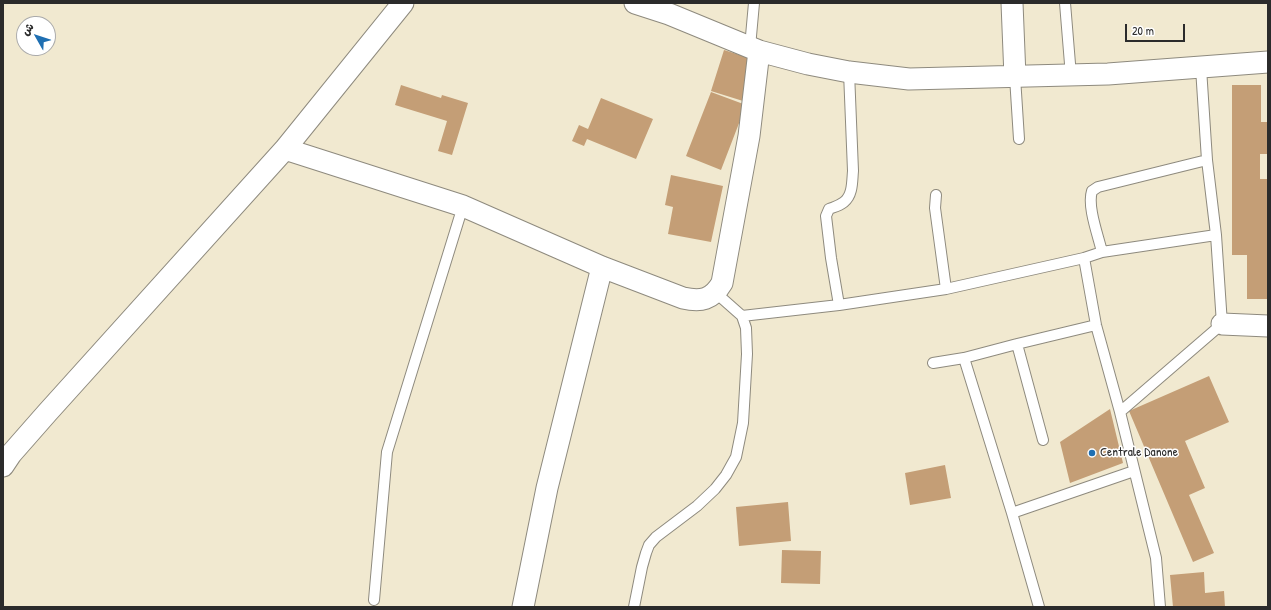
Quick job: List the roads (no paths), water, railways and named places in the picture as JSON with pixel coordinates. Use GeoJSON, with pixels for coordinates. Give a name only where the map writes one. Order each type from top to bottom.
{"type":"FeatureCollection","features":[{"type":"Feature","properties":{"kind":"street"},"geometry":{"type":"LineString","coordinates":[[3,466],[11,454],[47,413],[285,149],[403,3]]}},
{"type":"Feature","properties":{"kind":"street"},"geometry":{"type":"LineString","coordinates":[[635,3],[669,14],[755,49],[808,64],[849,72],[909,79],[1071,76],[1201,68],[1268,62]]}},
{"type":"Feature","properties":{"kind":"street"},"geometry":{"type":"LineString","coordinates":[[1012,3],[1015,76]]}},
{"type":"Feature","properties":{"kind":"street"},"geometry":{"type":"LineString","coordinates":[[285,149],[464,206],[602,267],[683,298],[693,300],[702,299],[716,293],[722,283],[727,262],[749,136],[755,49]]}},
{"type":"Feature","properties":{"kind":"street"},"geometry":{"type":"LineString","coordinates":[[523,607],[547,488],[602,267]]}},
{"type":"Feature","properties":{"kind":"street"},"geometry":{"type":"LineString","coordinates":[[1222,324],[1268,326]]}},
{"type":"Feature","properties":{"kind":"lane"},"geometry":{"type":"LineString","coordinates":[[754,3],[755,49]]}},
{"type":"Feature","properties":{"kind":"lane"},"geometry":{"type":"LineString","coordinates":[[1065,3],[1071,76]]}},
{"type":"Feature","properties":{"kind":"lane"},"geometry":{"type":"LineString","coordinates":[[1120,412],[1222,324],[1216,235],[1207,160],[1201,68]]}},
{"type":"Feature","properties":{"kind":"lane"},"geometry":{"type":"LineString","coordinates":[[839,305],[826,216],[829,209],[841,204],[848,198],[852,183],[849,72]]}},
{"type":"Feature","properties":{"kind":"lane"},"geometry":{"type":"LineString","coordinates":[[1015,76],[1019,139]]}},
{"type":"Feature","properties":{"kind":"lane"},"geometry":{"type":"LineString","coordinates":[[1102,252],[1091,201],[1092,192],[1094,190],[1207,160]]}},
{"type":"Feature","properties":{"kind":"lane"},"geometry":{"type":"LineString","coordinates":[[936,195],[935,208],[946,289]]}},
{"type":"Feature","properties":{"kind":"lane"},"geometry":{"type":"LineString","coordinates":[[374,600],[386,452],[464,206]]}},
{"type":"Feature","properties":{"kind":"lane"},"geometry":{"type":"LineString","coordinates":[[742,316],[839,305],[946,289],[1084,258],[1102,252],[1216,235]]}},
{"type":"Feature","properties":{"kind":"lane"},"geometry":{"type":"LineString","coordinates":[[1084,258],[1096,325],[1120,412],[1156,558],[1160,607]]}},
{"type":"Feature","properties":{"kind":"lane"},"geometry":{"type":"LineString","coordinates":[[634,607],[642,567],[649,545],[659,534],[697,506],[715,489],[726,475],[736,457],[743,423],[747,354],[746,328],[742,316],[716,293]]}},
{"type":"Feature","properties":{"kind":"lane"},"geometry":{"type":"LineString","coordinates":[[933,363],[964,358],[1096,325]]}},
{"type":"Feature","properties":{"kind":"lane"},"geometry":{"type":"LineString","coordinates":[[1017,344],[1042,440]]}},
{"type":"Feature","properties":{"kind":"lane"},"geometry":{"type":"LineString","coordinates":[[964,358],[1012,513],[1039,607]]}},
{"type":"Feature","properties":{"kind":"lane"},"geometry":{"type":"LineString","coordinates":[[1012,513],[1134,471]]}},
{"type":"Feature","properties":{"kind":"place","name":"Centrale Danone"},"geometry":{"type":"Point","coordinates":[1092,453]}}]}
